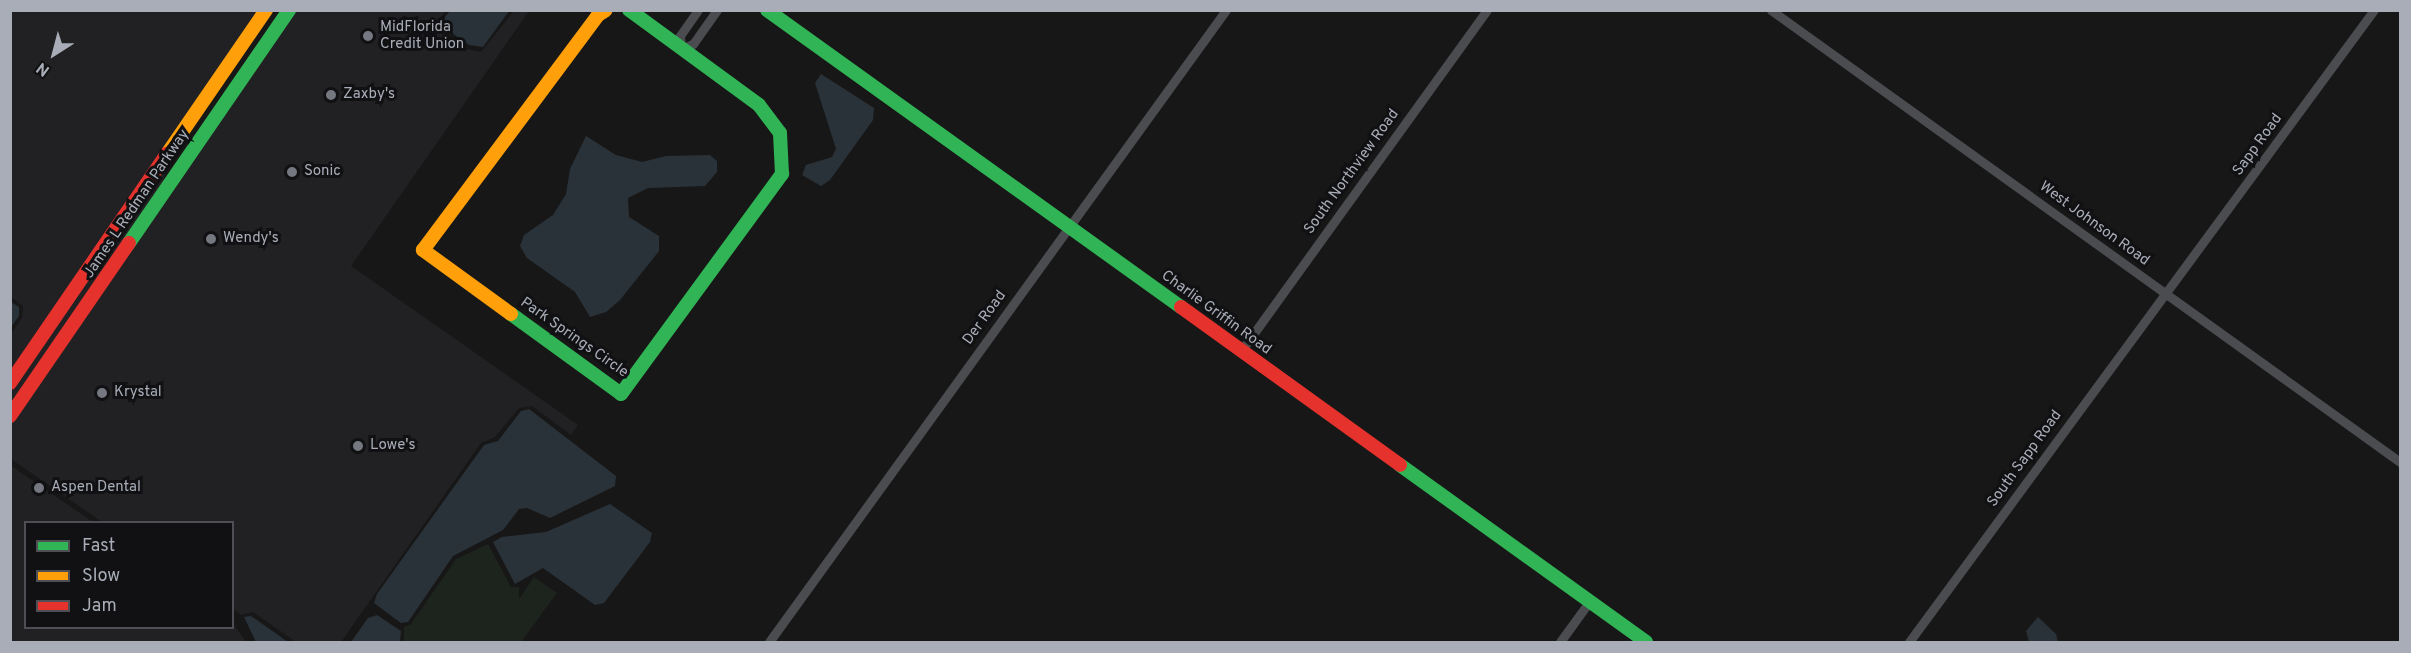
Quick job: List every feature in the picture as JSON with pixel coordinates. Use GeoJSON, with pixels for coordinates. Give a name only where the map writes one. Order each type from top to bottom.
{"type":"FeatureCollection","features":[{"type":"Feature","properties":{"kind":"street","name":"James L Redman Parkway"},"geometry":{"type":"LineString","coordinates":[[10,383],[266,10]]}},
{"type":"Feature","properties":{"kind":"street"},"geometry":{"type":"LineString","coordinates":[[238,86],[238,67],[277,10]]}},
{"type":"Feature","properties":{"kind":"street","name":"James L Redman Parkway"},"geometry":{"type":"LineString","coordinates":[[10,416],[289,10]]}},
{"type":"Feature","properties":{"kind":"street","name":"Park Springs Circle"},"geometry":{"type":"LineString","coordinates":[[606,10],[598,15],[423,250],[621,394],[782,174],[780,133],[759,105],[629,10]]}},
{"type":"Feature","properties":{"kind":"street"},"geometry":{"type":"LineString","coordinates":[[698,10],[680,36],[681,50],[693,44],[717,10]]}},
{"type":"Feature","properties":{"kind":"street","name":"Charlie Griffin Road"},"geometry":{"type":"LineString","coordinates":[[767,10],[1646,642]]}},
{"type":"Feature","properties":{"kind":"street","name":"Der Road"},"geometry":{"type":"LineString","coordinates":[[769,642],[1226,10]]}},
{"type":"Feature","properties":{"kind":"street","name":"South Northview Road"},"geometry":{"type":"LineString","coordinates":[[1241,351],[1487,10]]}},
{"type":"Feature","properties":{"kind":"street","name":"West Johnson Road"},"geometry":{"type":"LineString","coordinates":[[1771,10],[2400,462]]}},
{"type":"Feature","properties":{"kind":"street","name":"Sapp Road"},"geometry":{"type":"LineString","coordinates":[[2164,293],[2173,288],[2374,10]]}},
{"type":"Feature","properties":{"kind":"street"},"geometry":{"type":"LineString","coordinates":[[167,189],[172,166],[223,90],[221,76]]}},
{"type":"Feature","properties":{"kind":"street","name":"South Sapp Road"},"geometry":{"type":"LineString","coordinates":[[1910,642],[2164,293]]}},
{"type":"Feature","properties":{"kind":"street"},"geometry":{"type":"LineString","coordinates":[[1560,642],[1589,602]]}},
{"type":"Feature","properties":{"kind":"shaded area"},"geometry":{"type":"Polygon","coordinates":[[[11,11],[260,11],[11,374],[11,334],[22,318],[23,306],[10,296],[11,11]]]}},
{"type":"Feature","properties":{"kind":"shaded area"},"geometry":{"type":"Polygon","coordinates":[[[295,11],[445,11],[440,19],[441,30],[466,49],[481,52],[514,11],[529,11],[351,266],[578,425],[571,435],[532,406],[519,408],[495,437],[481,443],[341,642],[296,642],[253,612],[241,615],[234,610],[234,521],[101,521],[11,459],[11,424],[295,11]]]}},
{"type":"Feature","properties":{"kind":"shaded area"},"geometry":{"type":"Polygon","coordinates":[[[450,11],[509,11],[483,47],[469,45],[445,28],[444,18],[450,11]]]}},
{"type":"Feature","properties":{"kind":"shaded area"},"geometry":{"type":"Polygon","coordinates":[[[821,74],[874,108],[873,120],[830,180],[821,186],[802,175],[806,165],[832,157],[836,149],[815,83],[821,74]]]}},
{"type":"Feature","properties":{"kind":"shaded area"},"geometry":{"type":"Polygon","coordinates":[[[218,89],[167,165],[162,187],[11,407],[11,392],[218,89]]]}},
{"type":"Feature","properties":{"kind":"shaded area"},"geometry":{"type":"Polygon","coordinates":[[[586,136],[616,155],[642,162],[666,156],[710,155],[717,161],[717,172],[705,186],[648,188],[628,198],[629,217],[659,236],[659,251],[620,300],[606,312],[590,317],[575,292],[527,258],[520,246],[524,235],[553,215],[566,194],[570,169],[586,136]]]}},
{"type":"Feature","properties":{"kind":"shaded area"},"geometry":{"type":"Polygon","coordinates":[[[11,302],[19,307],[19,316],[11,327],[11,302]]]}},
{"type":"Feature","properties":{"kind":"shaded area"},"geometry":{"type":"Polygon","coordinates":[[[529,409],[616,476],[615,486],[550,518],[527,508],[519,509],[503,530],[453,556],[408,622],[401,623],[374,603],[377,594],[484,445],[498,441],[521,411],[529,409]]]}},
{"type":"Feature","properties":{"kind":"shaded area"},"geometry":{"type":"Polygon","coordinates":[[[10,465],[92,521],[24,521],[24,629],[234,629],[234,624],[246,642],[11,642],[10,465]]]}},
{"type":"Feature","properties":{"kind":"shaded area"},"geometry":{"type":"Polygon","coordinates":[[[610,504],[652,533],[650,542],[604,603],[595,605],[543,568],[515,584],[493,542],[502,537],[546,532],[610,504]]]}},
{"type":"Feature","properties":{"kind":"shaded area"},"geometry":{"type":"Polygon","coordinates":[[[488,544],[511,587],[519,587],[519,599],[534,577],[557,593],[521,642],[404,642],[404,627],[411,624],[456,559],[488,544]]]}},
{"type":"Feature","properties":{"kind":"shaded area"},"geometry":{"type":"Polygon","coordinates":[[[377,615],[401,631],[400,642],[351,642],[368,618],[377,615]]]}},
{"type":"Feature","properties":{"kind":"shaded area"},"geometry":{"type":"Polygon","coordinates":[[[251,616],[288,642],[256,642],[244,617],[251,616]]]}},
{"type":"Feature","properties":{"kind":"shaded area"},"geometry":{"type":"Polygon","coordinates":[[[2038,617],[2056,634],[2058,642],[2029,642],[2026,631],[2038,617]]]}},
{"type":"Feature","properties":{"kind":"traffic: fast"},"geometry":{"type":"LineString","coordinates":[[129,243],[289,10]]}},
{"type":"Feature","properties":{"kind":"traffic: fast"},"geometry":{"type":"LineString","coordinates":[[511,314],[621,394],[782,174],[780,133],[759,105],[629,10]]}},
{"type":"Feature","properties":{"kind":"traffic: fast"},"geometry":{"type":"LineString","coordinates":[[767,10],[1181,307]]}},
{"type":"Feature","properties":{"kind":"traffic: fast"},"geometry":{"type":"LineString","coordinates":[[1400,465],[1646,642]]}},
{"type":"Feature","properties":{"kind":"traffic: slow"},"geometry":{"type":"LineString","coordinates":[[167,154],[266,10]]}},
{"type":"Feature","properties":{"kind":"traffic: slow"},"geometry":{"type":"LineString","coordinates":[[511,314],[423,250],[598,15],[606,10]]}},
{"type":"Feature","properties":{"kind":"traffic: jam"},"geometry":{"type":"LineString","coordinates":[[10,383],[167,154]]}},
{"type":"Feature","properties":{"kind":"traffic: jam"},"geometry":{"type":"LineString","coordinates":[[10,416],[129,243]]}},
{"type":"Feature","properties":{"kind":"traffic: jam"},"geometry":{"type":"LineString","coordinates":[[1181,307],[1400,465]]}},
{"type":"Feature","properties":{"kind":"place","name":"MidFlorida Credit Union"},"geometry":{"type":"Point","coordinates":[368,36]}},
{"type":"Feature","properties":{"kind":"place","name":"Zaxby's"},"geometry":{"type":"Point","coordinates":[331,95]}},
{"type":"Feature","properties":{"kind":"place","name":"Sonic"},"geometry":{"type":"Point","coordinates":[292,172]}},
{"type":"Feature","properties":{"kind":"place","name":"Wendy's"},"geometry":{"type":"Point","coordinates":[211,239]}},
{"type":"Feature","properties":{"kind":"place","name":"Krystal"},"geometry":{"type":"Point","coordinates":[102,393]}},
{"type":"Feature","properties":{"kind":"place","name":"Lowe's"},"geometry":{"type":"Point","coordinates":[358,446]}},
{"type":"Feature","properties":{"kind":"place","name":"Aspen Dental"},"geometry":{"type":"Point","coordinates":[39,488]}}]}
